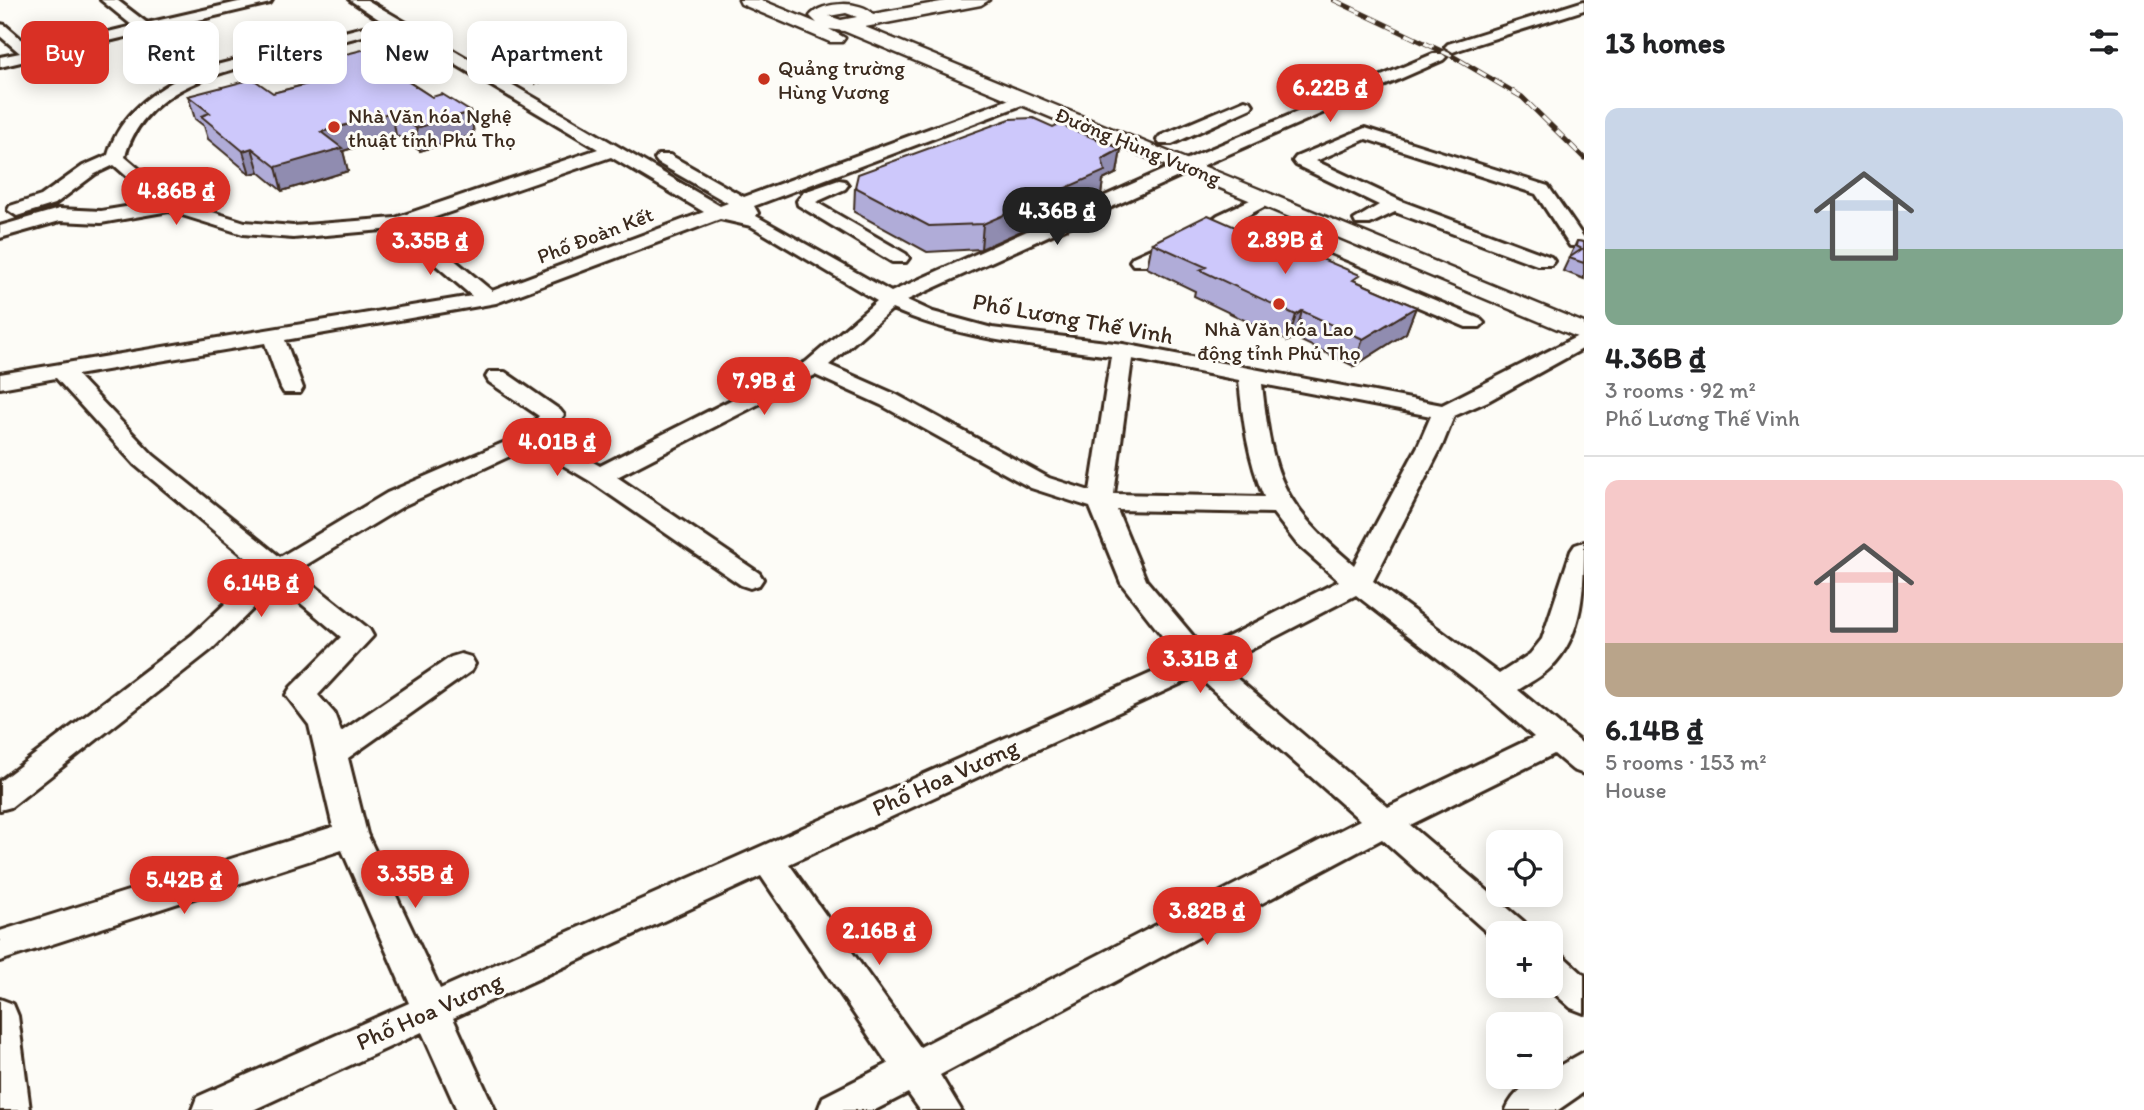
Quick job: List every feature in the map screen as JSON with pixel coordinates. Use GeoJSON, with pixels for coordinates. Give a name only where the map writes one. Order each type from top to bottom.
{"type":"FeatureCollection","features":[{"type":"Feature","properties":{"kind":"main road"},"geometry":{"type":"LineString","coordinates":[[747,0],[865,50],[917,54]]}},
{"type":"Feature","properties":{"kind":"main road"},"geometry":{"type":"LineString","coordinates":[[783,0],[849,15],[981,0]]}},
{"type":"Feature","properties":{"kind":"main road"},"geometry":{"type":"LineString","coordinates":[[849,15],[902,0]]}},
{"type":"Feature","properties":{"kind":"main road","name":"Đường Hùng Vương"},"geometry":{"type":"LineString","coordinates":[[849,15],[917,54],[1584,332]]}},
{"type":"Feature","properties":{"kind":"main road","name":"Đường Hùng Vương"},"geometry":{"type":"LineString","coordinates":[[849,15],[1166,140],[1584,311]]}},
{"type":"Feature","properties":{"kind":"street"},"geometry":{"type":"LineString","coordinates":[[108,0],[136,21]]}},
{"type":"Feature","properties":{"kind":"street"},"geometry":{"type":"LineString","coordinates":[[171,21],[243,2],[265,0]]}},
{"type":"Feature","properties":{"kind":"street","name":"Phố Lương Thế Vinh"},"geometry":{"type":"LineString","coordinates":[[357,0],[392,21]]}},
{"type":"Feature","properties":{"kind":"street","name":"Phố Lương Thế Vinh"},"geometry":{"type":"LineString","coordinates":[[387,0],[467,50]]}},
{"type":"Feature","properties":{"kind":"street"},"geometry":{"type":"LineString","coordinates":[[1579,0],[1584,3]]}},
{"type":"Feature","properties":{"kind":"street"},"geometry":{"type":"LineString","coordinates":[[1453,47],[1584,3]]}},
{"type":"Feature","properties":{"kind":"street"},"geometry":{"type":"LineString","coordinates":[[0,28],[21,46]]}},
{"type":"Feature","properties":{"kind":"street"},"geometry":{"type":"LineString","coordinates":[[219,69],[361,32]]}},
{"type":"Feature","properties":{"kind":"street"},"geometry":{"type":"LineString","coordinates":[[0,62],[21,57]]}},
{"type":"Feature","properties":{"kind":"street"},"geometry":{"type":"LineString","coordinates":[[599,476],[814,367],[891,300],[1207,157],[1438,57]]}},
{"type":"Feature","properties":{"kind":"street"},"geometry":{"type":"LineString","coordinates":[[116,158],[119,144],[129,124],[164,93],[181,84]]}},
{"type":"Feature","properties":{"kind":"street","name":"Phố Lương Thế Vinh"},"geometry":{"type":"LineString","coordinates":[[520,84],[613,150],[719,213],[757,222],[891,300],[926,316],[991,334],[1123,351],[1444,412]]}},
{"type":"Feature","properties":{"kind":"street","name":"Phố Đoàn Kết"},"geometry":{"type":"LineString","coordinates":[[0,381],[489,299],[1024,99]]}},
{"type":"Feature","properties":{"kind":"street"},"geometry":{"type":"LineString","coordinates":[[1166,140],[1245,105]]}},
{"type":"Feature","properties":{"kind":"street"},"geometry":{"type":"LineString","coordinates":[[899,258],[839,225],[807,205],[806,201],[810,196],[987,129],[1011,124]]}},
{"type":"Feature","properties":{"kind":"street"},"geometry":{"type":"LineString","coordinates":[[1544,261],[1394,205],[1304,163],[1303,158],[1361,133],[1370,134],[1542,190],[1577,242]]}},
{"type":"Feature","properties":{"kind":"street"},"geometry":{"type":"LineString","coordinates":[[1087,142],[1108,134]]}},
{"type":"Feature","properties":{"kind":"street"},"geometry":{"type":"LineString","coordinates":[[116,158],[170,205],[243,228],[293,232],[398,223],[613,150]]}},
{"type":"Feature","properties":{"kind":"street","name":"Phố Lương Thế Vinh"},"geometry":{"type":"LineString","coordinates":[[649,151],[742,204],[757,222]]}},
{"type":"Feature","properties":{"kind":"street"},"geometry":{"type":"LineString","coordinates":[[0,232],[53,208],[89,170],[116,158]]}},
{"type":"Feature","properties":{"kind":"street"},"geometry":{"type":"LineString","coordinates":[[1140,261],[1265,199]]}},
{"type":"Feature","properties":{"kind":"street"},"geometry":{"type":"LineString","coordinates":[[0,215],[53,208],[101,217],[170,205]]}},
{"type":"Feature","properties":{"kind":"street"},"geometry":{"type":"LineString","coordinates":[[1363,220],[1394,205]]}},
{"type":"Feature","properties":{"kind":"street"},"geometry":{"type":"LineString","coordinates":[[1224,219],[1473,323]]}},
{"type":"Feature","properties":{"kind":"street"},"geometry":{"type":"LineString","coordinates":[[398,223],[489,299]]}},
{"type":"Feature","properties":{"kind":"street"},"geometry":{"type":"LineString","coordinates":[[791,242],[839,225]]}},
{"type":"Feature","properties":{"kind":"street"},"geometry":{"type":"LineString","coordinates":[[273,335],[292,388]]}},
{"type":"Feature","properties":{"kind":"street"},"geometry":{"type":"LineString","coordinates":[[1358,583],[1430,446],[1444,412],[1480,396],[1584,339]]}},
{"type":"Feature","properties":{"kind":"street"},"geometry":{"type":"LineString","coordinates":[[1123,351],[1101,502],[1134,583],[1200,663],[1498,921]]}},
{"type":"Feature","properties":{"kind":"street"},"geometry":{"type":"LineString","coordinates":[[814,367],[889,400],[1040,483],[1101,502],[1280,505]]}},
{"type":"Feature","properties":{"kind":"street"},"geometry":{"type":"LineString","coordinates":[[60,370],[144,460],[276,571],[359,636],[301,695],[323,721],[351,834],[476,1110]]}},
{"type":"Feature","properties":{"kind":"street"},"geometry":{"type":"LineString","coordinates":[[1250,376],[1255,426],[1265,471],[1280,505],[1306,538],[1358,583],[1497,689],[1584,762]]}},
{"type":"Feature","properties":{"kind":"street"},"geometry":{"type":"LineString","coordinates":[[0,798],[202,642],[276,571],[396,499],[531,440],[552,415],[497,377]]}},
{"type":"Feature","properties":{"kind":"street"},"geometry":{"type":"LineString","coordinates":[[531,440],[538,441],[599,476],[750,579]]}},
{"type":"Feature","properties":{"kind":"street"},"geometry":{"type":"LineString","coordinates":[[1497,689],[1540,661],[1555,642],[1577,603],[1584,551]]}},
{"type":"Feature","properties":{"kind":"street","name":"Phố Hoa Vương"},"geometry":{"type":"LineString","coordinates":[[211,1110],[1200,663],[1358,583]]}},
{"type":"Feature","properties":{"kind":"street"},"geometry":{"type":"LineString","coordinates":[[331,754],[461,664]]}},
{"type":"Feature","properties":{"kind":"street"},"geometry":{"type":"LineString","coordinates":[[837,1110],[1386,822],[1556,740]]}},
{"type":"Feature","properties":{"kind":"street"},"geometry":{"type":"LineString","coordinates":[[0,946],[351,834]]}},
{"type":"Feature","properties":{"kind":"street"},"geometry":{"type":"LineString","coordinates":[[767,858],[942,1110]]}},
{"type":"Feature","properties":{"kind":"street"},"geometry":{"type":"LineString","coordinates":[[1563,978],[1584,997]]}},
{"type":"Feature","properties":{"kind":"street"},"geometry":{"type":"LineString","coordinates":[[0,1016],[11,1110]]}},
{"type":"Feature","properties":{"kind":"street"},"geometry":{"type":"LineString","coordinates":[[1525,1110],[1584,1070]]}},
{"type":"Feature","properties":{"kind":"building"},"geometry":{"type":"Polygon","coordinates":[[[361,50],[361,84],[412,84],[432,97],[442,94],[471,112],[416,128],[392,112],[321,132],[342,148],[276,167],[252,148],[243,151],[201,116],[210,113],[188,96],[234,84],[260,84],[273,93],[308,84],[347,84],[347,54],[361,50]]]}},
{"type":"Feature","properties":{"kind":"building"},"geometry":{"type":"Polygon","coordinates":[[[1033,118],[1053,127],[1059,124],[1121,149],[1102,159],[1105,171],[983,224],[929,226],[855,187],[858,174],[1010,119],[1033,118]]]}},
{"type":"Feature","properties":{"kind":"building"},"geometry":{"type":"Polygon","coordinates":[[[1208,215],[1260,238],[1265,235],[1360,275],[1353,280],[1416,307],[1363,339],[1302,311],[1296,315],[1200,270],[1206,267],[1152,243],[1208,215]]]}},
{"type":"Feature","properties":{"kind":"building"},"geometry":{"type":"Polygon","coordinates":[[[1577,241],[1584,242],[1584,263],[1569,258],[1582,249],[1576,246],[1577,241]]]}},
{"type":"Feature","properties":{"kind":"railway"},"geometry":{"type":"LineString","coordinates":[[1334,0],[1454,57],[1522,97],[1584,158]]}},
{"type":"Feature","properties":{"kind":"place","name":"Quảng trường Hùng Vương"},"geometry":{"type":"Point","coordinates":[764,79]}},
{"type":"Feature","properties":{"kind":"place","name":"Nhà Văn hóa Nghệ thuật tỉnh Phú Thọ"},"geometry":{"type":"Point","coordinates":[334,127]}},
{"type":"Feature","properties":{"kind":"place","name":"Nhà Văn hóa Lao động tỉnh Phú Thọ"},"geometry":{"type":"Point","coordinates":[1279,304]}}]}
